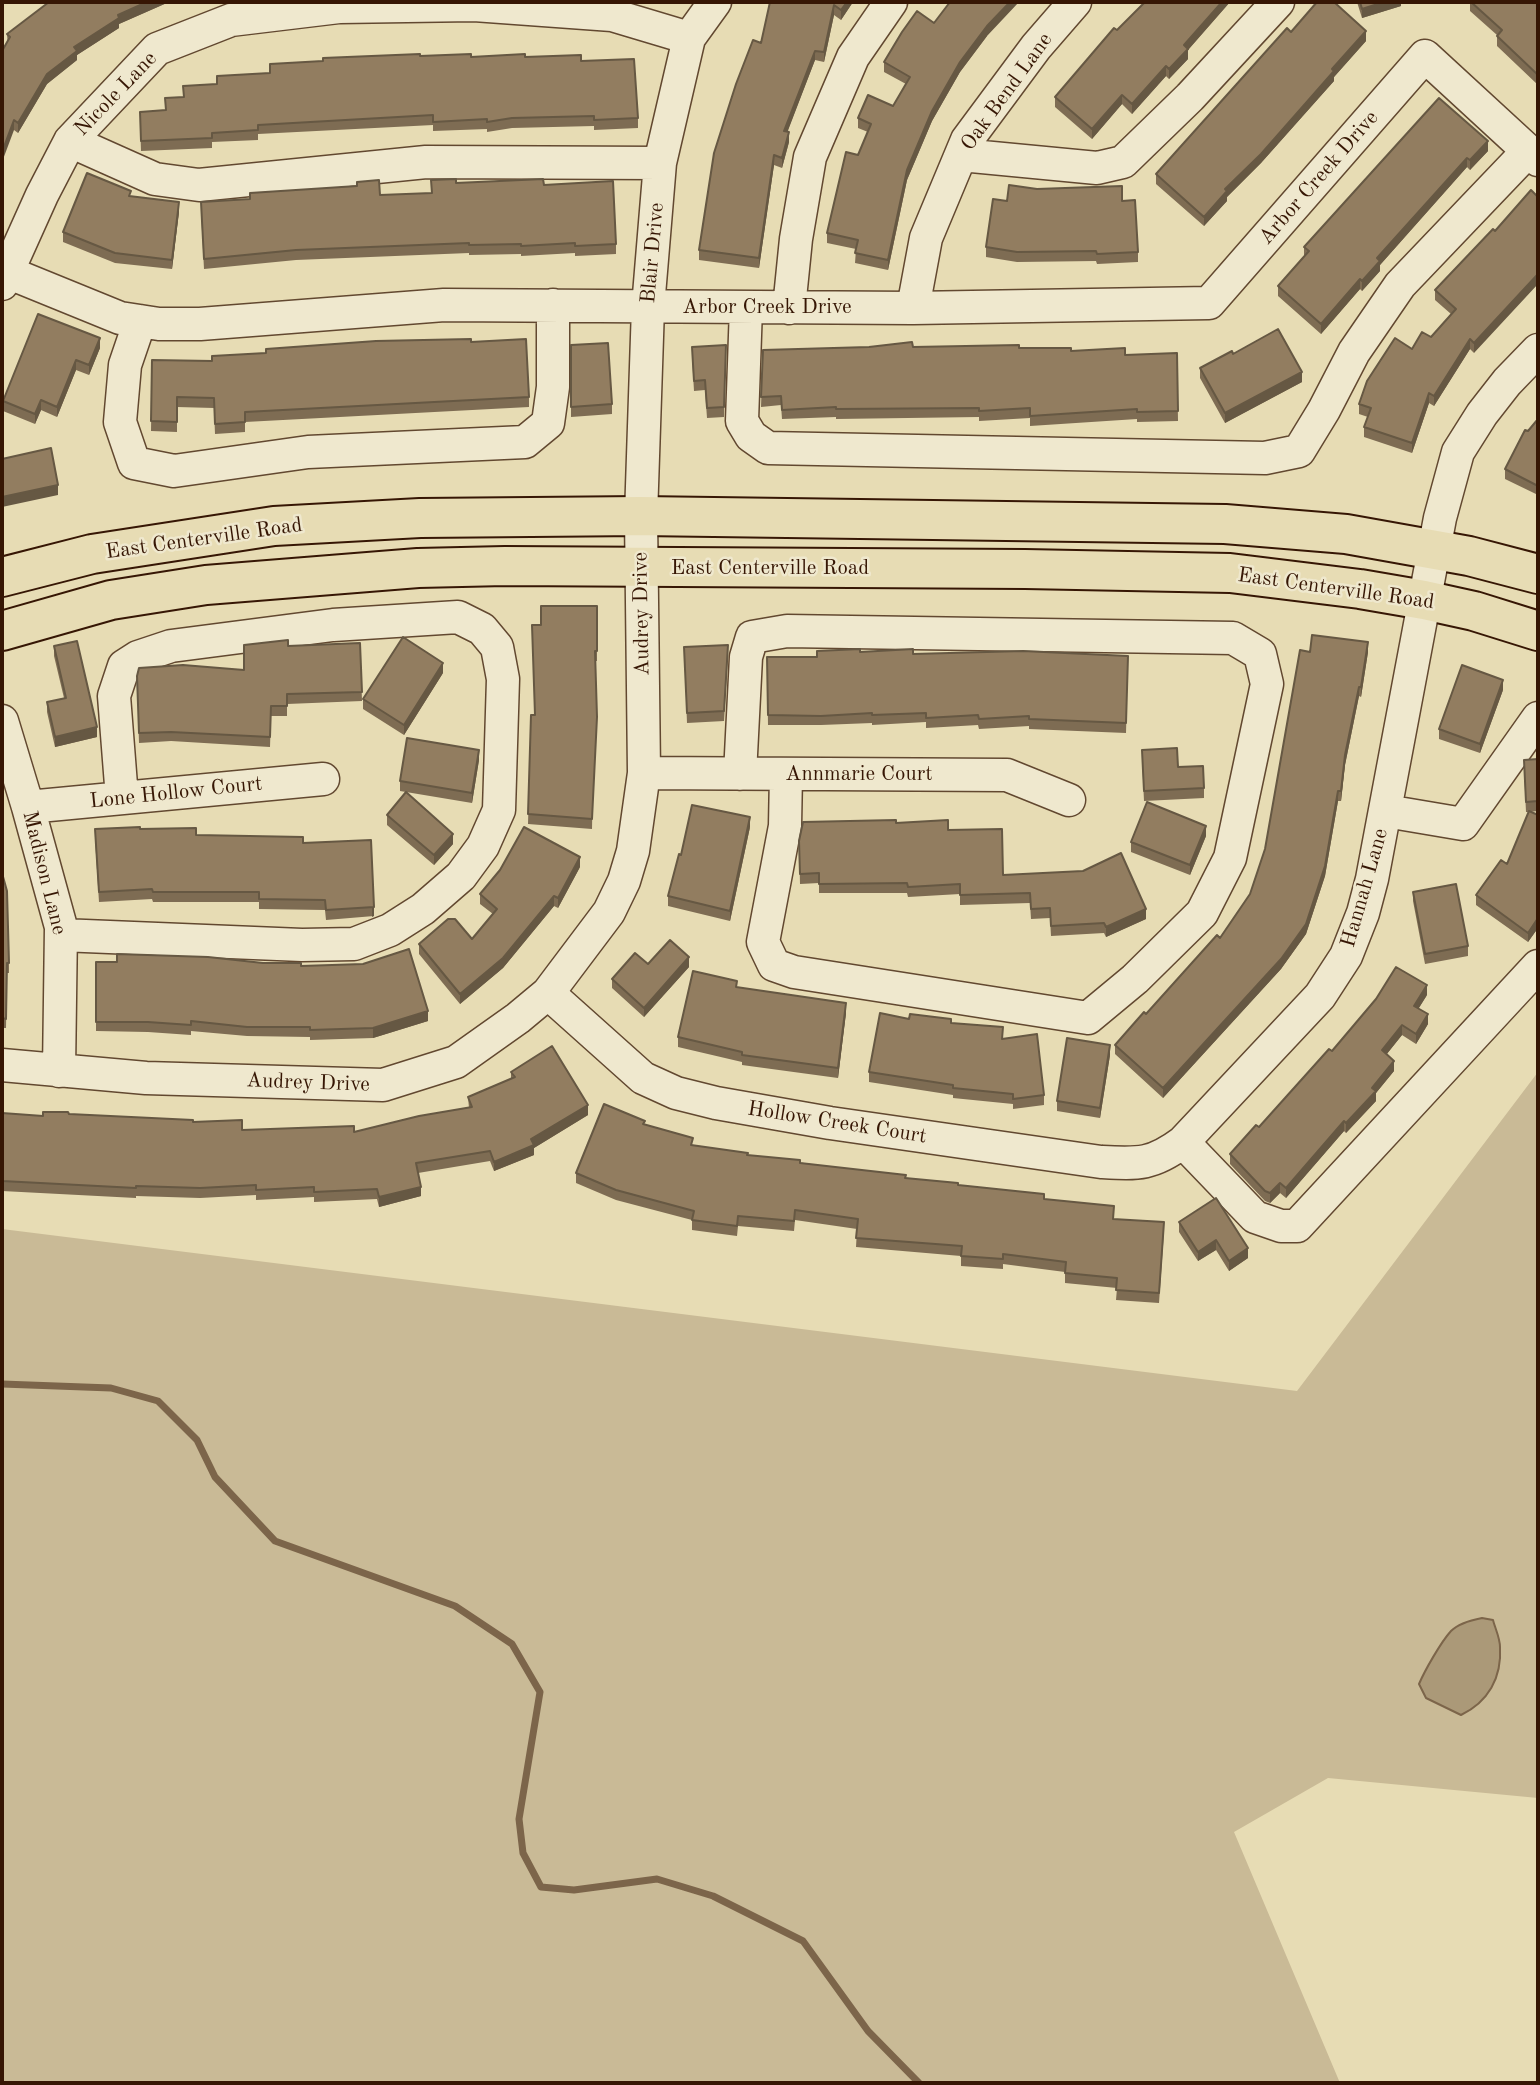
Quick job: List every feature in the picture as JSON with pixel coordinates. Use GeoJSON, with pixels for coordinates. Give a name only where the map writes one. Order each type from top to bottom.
{"type":"FeatureCollection","features":[{"type":"Feature","properties":{"kind":"main road","name":"East Centerville Road"},"geometry":{"type":"LineString","coordinates":[[2,577],[92,554],[274,526],[420,518],[641,516],[1226,524],[1346,534],[1435,550],[1538,574]]}},
{"type":"Feature","properties":{"kind":"main road","name":"East Centerville Road"},"geometry":{"type":"LineString","coordinates":[[2,631],[111,600],[206,585],[418,568],[640,567],[1230,573],[1424,600],[1475,611],[1538,631]]}},
{"type":"Feature","properties":{"kind":"street","name":"Blair Drive"},"geometry":{"type":"LineString","coordinates":[[641,516],[648,307],[660,163],[689,38],[715,2]]}},
{"type":"Feature","properties":{"kind":"street"},"geometry":{"type":"LineString","coordinates":[[789,307],[796,239],[810,157],[853,57],[891,2]]}},
{"type":"Feature","properties":{"kind":"street","name":"Oak Bend Lane"},"geometry":{"type":"LineString","coordinates":[[913,308],[926,238],[967,140],[1036,47],[1075,2]]}},
{"type":"Feature","properties":{"kind":"street"},"geometry":{"type":"LineString","coordinates":[[961,155],[1097,169],[1123,162],[1189,97],[1278,2]]}},
{"type":"Feature","properties":{"kind":"street","name":"Nicole Lane"},"geometry":{"type":"LineString","coordinates":[[4,278],[42,195],[71,141],[157,49],[231,20],[339,7],[474,5],[612,15],[689,38]]}},
{"type":"Feature","properties":{"kind":"street","name":"Arbor Creek Drive"},"geometry":{"type":"LineString","coordinates":[[4,278],[120,318],[159,324],[200,324],[444,305],[913,308],[1209,303],[1425,56],[1533,155]]}},
{"type":"Feature","properties":{"kind":"street"},"geometry":{"type":"LineString","coordinates":[[71,141],[155,179],[199,185],[426,162],[660,163]]}},
{"type":"Feature","properties":{"kind":"street"},"geometry":{"type":"LineString","coordinates":[[746,307],[742,421],[751,436],[768,448],[1265,458],[1299,451],[1354,352],[1401,285],[1533,155]]}},
{"type":"Feature","properties":{"kind":"street"},"geometry":{"type":"LineString","coordinates":[[139,321],[125,365],[120,422],[134,463],[174,471],[308,452],[525,442],[548,423],[553,387],[553,304]]}},
{"type":"Feature","properties":{"kind":"street","name":"Hannah Lane"},"geometry":{"type":"LineString","coordinates":[[1172,1150],[1320,996],[1346,956],[1366,901],[1386,811],[1424,600],[1458,452],[1482,414],[1507,382],[1538,350]]}},
{"type":"Feature","properties":{"kind":"street","name":"Audrey Drive"},"geometry":{"type":"LineString","coordinates":[[2,1065],[146,1078],[383,1085],[456,1062],[548,993],[610,912],[625,881],[638,824],[644,774],[641,516]]}},
{"type":"Feature","properties":{"kind":"street"},"geometry":{"type":"LineString","coordinates":[[61,936],[302,945],[354,944],[390,930],[422,909],[461,876],[483,846],[499,810],[502,679],[497,648],[482,629],[458,618],[333,625],[171,646],[138,657],[124,666],[114,696],[122,798]]}},
{"type":"Feature","properties":{"kind":"street"},"geometry":{"type":"LineString","coordinates":[[740,774],[746,657],[752,637],[787,631],[1233,638],[1260,654],[1267,684],[1230,858],[1202,912],[1135,979],[1088,1018],[794,972],[774,965],[764,942],[785,826],[786,774]]}},
{"type":"Feature","properties":{"kind":"street"},"geometry":{"type":"LineString","coordinates":[[1386,811],[1463,824],[1538,718]]}},
{"type":"Feature","properties":{"kind":"street","name":"Madison Lane"},"geometry":{"type":"LineString","coordinates":[[2,721],[28,807],[61,936],[59,1071]]}},
{"type":"Feature","properties":{"kind":"street","name":"Annmarie Court"},"geometry":{"type":"LineString","coordinates":[[644,774],[1006,775],[1069,800]]}},
{"type":"Feature","properties":{"kind":"street","name":"Lone Hollow Court"},"geometry":{"type":"LineString","coordinates":[[28,807],[323,779]]}},
{"type":"Feature","properties":{"kind":"street"},"geometry":{"type":"LineString","coordinates":[[1172,1150],[1255,1217],[1281,1226],[1297,1226],[1538,966]]}},
{"type":"Feature","properties":{"kind":"street","name":"Hollow Creek Court"},"geometry":{"type":"LineString","coordinates":[[548,993],[643,1078],[689,1096],[716,1103],[1101,1163],[1130,1164],[1172,1150]]}},
{"type":"Feature","properties":{"kind":"shaded area"},"geometry":{"type":"Polygon","coordinates":[[[1538,1072],[1538,1798],[1328,1778],[1234,1832],[1340,2083],[2,2083],[2,1229],[1297,1391],[1538,1072]]]}},
{"type":"Feature","properties":{"kind":"shaded area"},"geometry":{"type":"Polygon","coordinates":[[[1482,1618],[1493,1620],[1500,1644],[1499,1669],[1486,1696],[1461,1715],[1426,1698],[1419,1684],[1451,1631],[1461,1624],[1482,1618]]]}},
{"type":"Feature","properties":{"kind":"building"},"geometry":{"type":"Polygon","coordinates":[[[49,2],[147,2],[118,15],[119,18],[74,47],[77,51],[47,74],[18,123],[14,120],[2,152],[2,51],[10,37],[7,34],[49,2]]]}},
{"type":"Feature","properties":{"kind":"building"},"geometry":{"type":"Polygon","coordinates":[[[770,2],[847,2],[841,10],[834,5],[824,52],[815,51],[784,131],[789,132],[782,158],[774,155],[759,258],[699,250],[714,153],[753,40],[761,43],[770,2]]]}},
{"type":"Feature","properties":{"kind":"building"},"geometry":{"type":"Polygon","coordinates":[[[950,2],[1010,2],[987,26],[960,62],[932,111],[907,170],[888,260],[855,253],[858,240],[827,233],[846,152],[858,155],[871,124],[858,118],[868,95],[893,106],[910,77],[884,62],[917,11],[934,23],[950,2]]]}},
{"type":"Feature","properties":{"kind":"building"},"geometry":{"type":"Polygon","coordinates":[[[1145,2],[1222,2],[1184,45],[1188,49],[1169,69],[1166,66],[1132,104],[1122,95],[1092,129],[1055,97],[1114,28],[1117,30],[1145,2]]]}},
{"type":"Feature","properties":{"kind":"building"},"geometry":{"type":"Polygon","coordinates":[[[1317,2],[1334,2],[1366,31],[1261,154],[1225,189],[1227,191],[1204,217],[1156,174],[1287,28],[1291,32],[1317,2]]]}},
{"type":"Feature","properties":{"kind":"building"},"geometry":{"type":"Polygon","coordinates":[[[1360,2],[1384,2],[1362,9],[1360,2]]]}},
{"type":"Feature","properties":{"kind":"building"},"geometry":{"type":"Polygon","coordinates":[[[1471,2],[1538,2],[1538,75],[1497,36],[1502,30],[1471,2]]]}},
{"type":"Feature","properties":{"kind":"building"},"geometry":{"type":"Polygon","coordinates":[[[471,54],[471,57],[581,55],[581,61],[634,59],[638,118],[594,120],[594,116],[433,122],[433,115],[258,125],[258,130],[212,133],[212,138],[141,141],[140,112],[166,110],[165,98],[184,97],[183,86],[217,84],[217,76],[270,73],[270,64],[323,61],[323,58],[471,54]]]}},
{"type":"Feature","properties":{"kind":"building"},"geometry":{"type":"Polygon","coordinates":[[[1439,98],[1488,141],[1470,160],[1467,158],[1377,258],[1380,261],[1362,281],[1360,279],[1321,324],[1278,286],[1309,251],[1304,247],[1439,98]]]}},
{"type":"Feature","properties":{"kind":"building"},"geometry":{"type":"Polygon","coordinates":[[[87,173],[131,191],[129,196],[179,202],[172,260],[115,253],[63,232],[87,173]]]}},
{"type":"Feature","properties":{"kind":"building"},"geometry":{"type":"Polygon","coordinates":[[[456,179],[456,183],[543,179],[544,185],[613,181],[616,244],[521,246],[469,243],[296,250],[204,259],[201,202],[250,199],[250,193],[357,186],[357,182],[379,180],[380,195],[432,193],[431,180],[456,179]]]}},
{"type":"Feature","properties":{"kind":"building"},"geometry":{"type":"Polygon","coordinates":[[[1009,185],[1037,189],[1122,186],[1122,201],[1135,200],[1138,252],[1017,252],[986,247],[993,199],[1007,201],[1009,185]]]}},
{"type":"Feature","properties":{"kind":"building"},"geometry":{"type":"Polygon","coordinates":[[[1531,190],[1538,197],[1538,274],[1474,343],[1470,339],[1434,396],[1429,393],[1412,443],[1364,427],[1371,408],[1359,404],[1367,381],[1395,338],[1412,349],[1422,332],[1431,337],[1456,309],[1435,290],[1493,229],[1495,231],[1531,190]]]}},
{"type":"Feature","properties":{"kind":"building"},"geometry":{"type":"Polygon","coordinates":[[[38,314],[100,338],[89,365],[76,360],[57,407],[41,400],[35,414],[3,401],[38,314]]]}},
{"type":"Feature","properties":{"kind":"building"},"geometry":{"type":"Polygon","coordinates":[[[1278,329],[1302,372],[1225,413],[1200,368],[1232,351],[1233,354],[1278,329]]]}},
{"type":"Feature","properties":{"kind":"building"},"geometry":{"type":"Polygon","coordinates":[[[471,339],[471,342],[526,339],[529,397],[245,412],[245,422],[215,424],[214,398],[177,397],[177,422],[151,421],[152,360],[212,361],[212,356],[266,353],[266,349],[376,341],[471,339]]]}},
{"type":"Feature","properties":{"kind":"building"},"geometry":{"type":"Polygon","coordinates":[[[912,342],[913,347],[1019,345],[1019,348],[1071,348],[1071,351],[1125,348],[1125,355],[1177,353],[1178,411],[1137,412],[1137,409],[1030,416],[1030,408],[979,411],[979,408],[836,407],[782,410],[781,396],[761,397],[763,350],[869,347],[912,342]]]}},
{"type":"Feature","properties":{"kind":"building"},"geometry":{"type":"Polygon","coordinates":[[[608,343],[612,404],[571,407],[571,345],[608,343]]]}},
{"type":"Feature","properties":{"kind":"building"},"geometry":{"type":"Polygon","coordinates":[[[726,345],[724,407],[707,408],[705,380],[694,381],[692,347],[726,345]]]}},
{"type":"Feature","properties":{"kind":"building"},"geometry":{"type":"Polygon","coordinates":[[[1538,419],[1538,486],[1505,469],[1525,430],[1528,431],[1538,419]]]}},
{"type":"Feature","properties":{"kind":"building"},"geometry":{"type":"Polygon","coordinates":[[[51,448],[58,485],[2,497],[2,459],[51,448]]]}},
{"type":"Feature","properties":{"kind":"building"},"geometry":{"type":"Polygon","coordinates":[[[541,606],[597,606],[597,717],[592,819],[528,814],[531,715],[535,715],[532,625],[541,625],[541,606]]]}},
{"type":"Feature","properties":{"kind":"building"},"geometry":{"type":"Polygon","coordinates":[[[1312,635],[1368,642],[1325,866],[1306,924],[1281,959],[1163,1088],[1115,1045],[1217,935],[1220,938],[1250,894],[1265,849],[1300,650],[1310,652],[1312,635]]]}},
{"type":"Feature","properties":{"kind":"building"},"geometry":{"type":"Polygon","coordinates":[[[403,637],[443,663],[404,725],[363,699],[403,637]]]}},
{"type":"Feature","properties":{"kind":"building"},"geometry":{"type":"Polygon","coordinates":[[[288,640],[288,646],[360,643],[362,692],[287,694],[287,706],[271,706],[270,737],[139,733],[139,668],[183,665],[244,670],[244,645],[288,640]]]}},
{"type":"Feature","properties":{"kind":"building"},"geometry":{"type":"Polygon","coordinates":[[[77,641],[97,727],[55,737],[47,702],[66,698],[54,646],[77,641]]]}},
{"type":"Feature","properties":{"kind":"building"},"geometry":{"type":"Polygon","coordinates":[[[728,645],[724,711],[687,713],[684,647],[728,645]]]}},
{"type":"Feature","properties":{"kind":"building"},"geometry":{"type":"Polygon","coordinates":[[[860,649],[860,652],[913,649],[913,654],[1023,651],[1128,656],[1126,723],[1029,719],[1029,716],[926,718],[926,713],[768,715],[767,657],[817,657],[817,651],[860,649]]]}},
{"type":"Feature","properties":{"kind":"building"},"geometry":{"type":"Polygon","coordinates":[[[1462,665],[1503,680],[1480,744],[1439,729],[1462,665]]]}},
{"type":"Feature","properties":{"kind":"building"},"geometry":{"type":"Polygon","coordinates":[[[407,738],[479,750],[472,793],[400,781],[407,738]]]}},
{"type":"Feature","properties":{"kind":"building"},"geometry":{"type":"Polygon","coordinates":[[[1177,748],[1178,767],[1203,766],[1204,788],[1144,791],[1142,750],[1177,748]]]}},
{"type":"Feature","properties":{"kind":"building"},"geometry":{"type":"Polygon","coordinates":[[[1538,759],[1538,801],[1526,802],[1524,760],[1538,759]]]}},
{"type":"Feature","properties":{"kind":"building"},"geometry":{"type":"Polygon","coordinates":[[[406,792],[453,834],[434,855],[387,815],[406,792]]]}},
{"type":"Feature","properties":{"kind":"building"},"geometry":{"type":"Polygon","coordinates":[[[1147,802],[1206,826],[1190,865],[1131,842],[1147,802]]]}},
{"type":"Feature","properties":{"kind":"building"},"geometry":{"type":"Polygon","coordinates":[[[692,805],[750,817],[730,911],[668,896],[679,854],[681,855],[692,805]]]}},
{"type":"Feature","properties":{"kind":"building"},"geometry":{"type":"Polygon","coordinates":[[[1529,811],[1538,815],[1538,918],[1528,933],[1476,895],[1501,860],[1507,864],[1529,811]]]}},
{"type":"Feature","properties":{"kind":"building"},"geometry":{"type":"Polygon","coordinates":[[[896,820],[896,823],[948,820],[948,830],[1002,829],[1003,875],[1083,871],[1121,853],[1146,909],[1106,927],[1104,923],[1051,926],[1050,908],[1031,909],[1030,893],[960,895],[960,884],[908,887],[907,883],[819,884],[819,873],[800,874],[799,841],[803,822],[896,820]]]}},
{"type":"Feature","properties":{"kind":"building"},"geometry":{"type":"Polygon","coordinates":[[[524,827],[580,857],[558,898],[554,896],[503,958],[460,994],[419,944],[448,919],[455,919],[472,939],[497,909],[480,894],[500,870],[524,827]]]}},
{"type":"Feature","properties":{"kind":"building"},"geometry":{"type":"Polygon","coordinates":[[[196,828],[196,835],[303,837],[303,843],[371,840],[374,907],[326,910],[325,900],[259,899],[259,892],[153,892],[152,889],[99,892],[95,829],[196,828]]]}},
{"type":"Feature","properties":{"kind":"building"},"geometry":{"type":"Polygon","coordinates":[[[2,873],[7,891],[9,963],[6,1019],[2,1018],[2,873]]]}},
{"type":"Feature","properties":{"kind":"building"},"geometry":{"type":"Polygon","coordinates":[[[1456,884],[1468,946],[1425,954],[1413,892],[1456,884]]]}},
{"type":"Feature","properties":{"kind":"building"},"geometry":{"type":"Polygon","coordinates":[[[670,940],[689,957],[644,1008],[612,979],[635,953],[648,964],[670,940]]]}},
{"type":"Feature","properties":{"kind":"building"},"geometry":{"type":"Polygon","coordinates":[[[409,949],[428,1011],[373,1028],[310,1030],[310,1027],[247,1027],[191,1021],[191,1025],[96,1022],[96,962],[117,962],[117,954],[301,963],[301,966],[363,964],[409,949]]]}},
{"type":"Feature","properties":{"kind":"building"},"geometry":{"type":"Polygon","coordinates":[[[1396,967],[1427,985],[1414,1006],[1428,1014],[1416,1034],[1402,1025],[1382,1050],[1394,1061],[1372,1088],[1376,1091],[1346,1123],[1344,1121],[1286,1188],[1280,1183],[1270,1193],[1265,1191],[1230,1154],[1256,1125],[1259,1127],[1329,1049],[1332,1051],[1376,999],[1396,967]]]}},
{"type":"Feature","properties":{"kind":"building"},"geometry":{"type":"Polygon","coordinates":[[[693,971],[737,981],[736,987],[846,1003],[838,1068],[742,1055],[742,1052],[678,1037],[693,971]]]}},
{"type":"Feature","properties":{"kind":"building"},"geometry":{"type":"Polygon","coordinates":[[[880,1013],[909,1019],[910,1014],[951,1019],[951,1023],[1003,1027],[1002,1039],[1037,1034],[1044,1095],[1013,1099],[1013,1094],[953,1088],[953,1085],[869,1072],[880,1013]]]}},
{"type":"Feature","properties":{"kind":"building"},"geometry":{"type":"Polygon","coordinates":[[[1067,1038],[1110,1045],[1100,1108],[1057,1101],[1067,1038]]]}},
{"type":"Feature","properties":{"kind":"building"},"geometry":{"type":"Polygon","coordinates":[[[552,1046],[588,1105],[531,1139],[534,1145],[494,1162],[490,1151],[416,1163],[421,1187],[379,1197],[377,1189],[314,1192],[314,1187],[256,1190],[256,1185],[136,1188],[2,1181],[2,1113],[43,1116],[43,1112],[68,1112],[193,1122],[242,1120],[242,1130],[354,1126],[354,1132],[419,1116],[472,1107],[468,1097],[515,1077],[511,1072],[552,1046]]]}},
{"type":"Feature","properties":{"kind":"building"},"geometry":{"type":"Polygon","coordinates":[[[604,1104],[645,1121],[643,1124],[693,1138],[691,1145],[748,1153],[747,1155],[800,1160],[800,1163],[906,1175],[905,1178],[1044,1194],[1044,1199],[1114,1206],[1113,1219],[1164,1222],[1159,1293],[1116,1290],[1117,1278],[1065,1273],[1066,1262],[1003,1254],[1003,1259],[961,1256],[962,1246],[856,1238],[858,1219],[795,1210],[794,1221],[738,1216],[737,1226],[692,1220],[694,1211],[616,1190],[576,1173],[604,1104]]]}},
{"type":"Feature","properties":{"kind":"building"},"geometry":{"type":"Polygon","coordinates":[[[1216,1198],[1248,1248],[1229,1261],[1216,1240],[1198,1252],[1179,1222],[1216,1198]]]}},
{"type":"Feature","properties":{"kind":"waterway"},"geometry":{"type":"LineString","coordinates":[[2,1384],[111,1388],[158,1401],[197,1440],[215,1477],[275,1541],[455,1606],[512,1644],[540,1692],[519,1819],[523,1853],[541,1887],[574,1890],[657,1879],[713,1896],[803,1941],[868,2031],[919,2083]]}}]}
